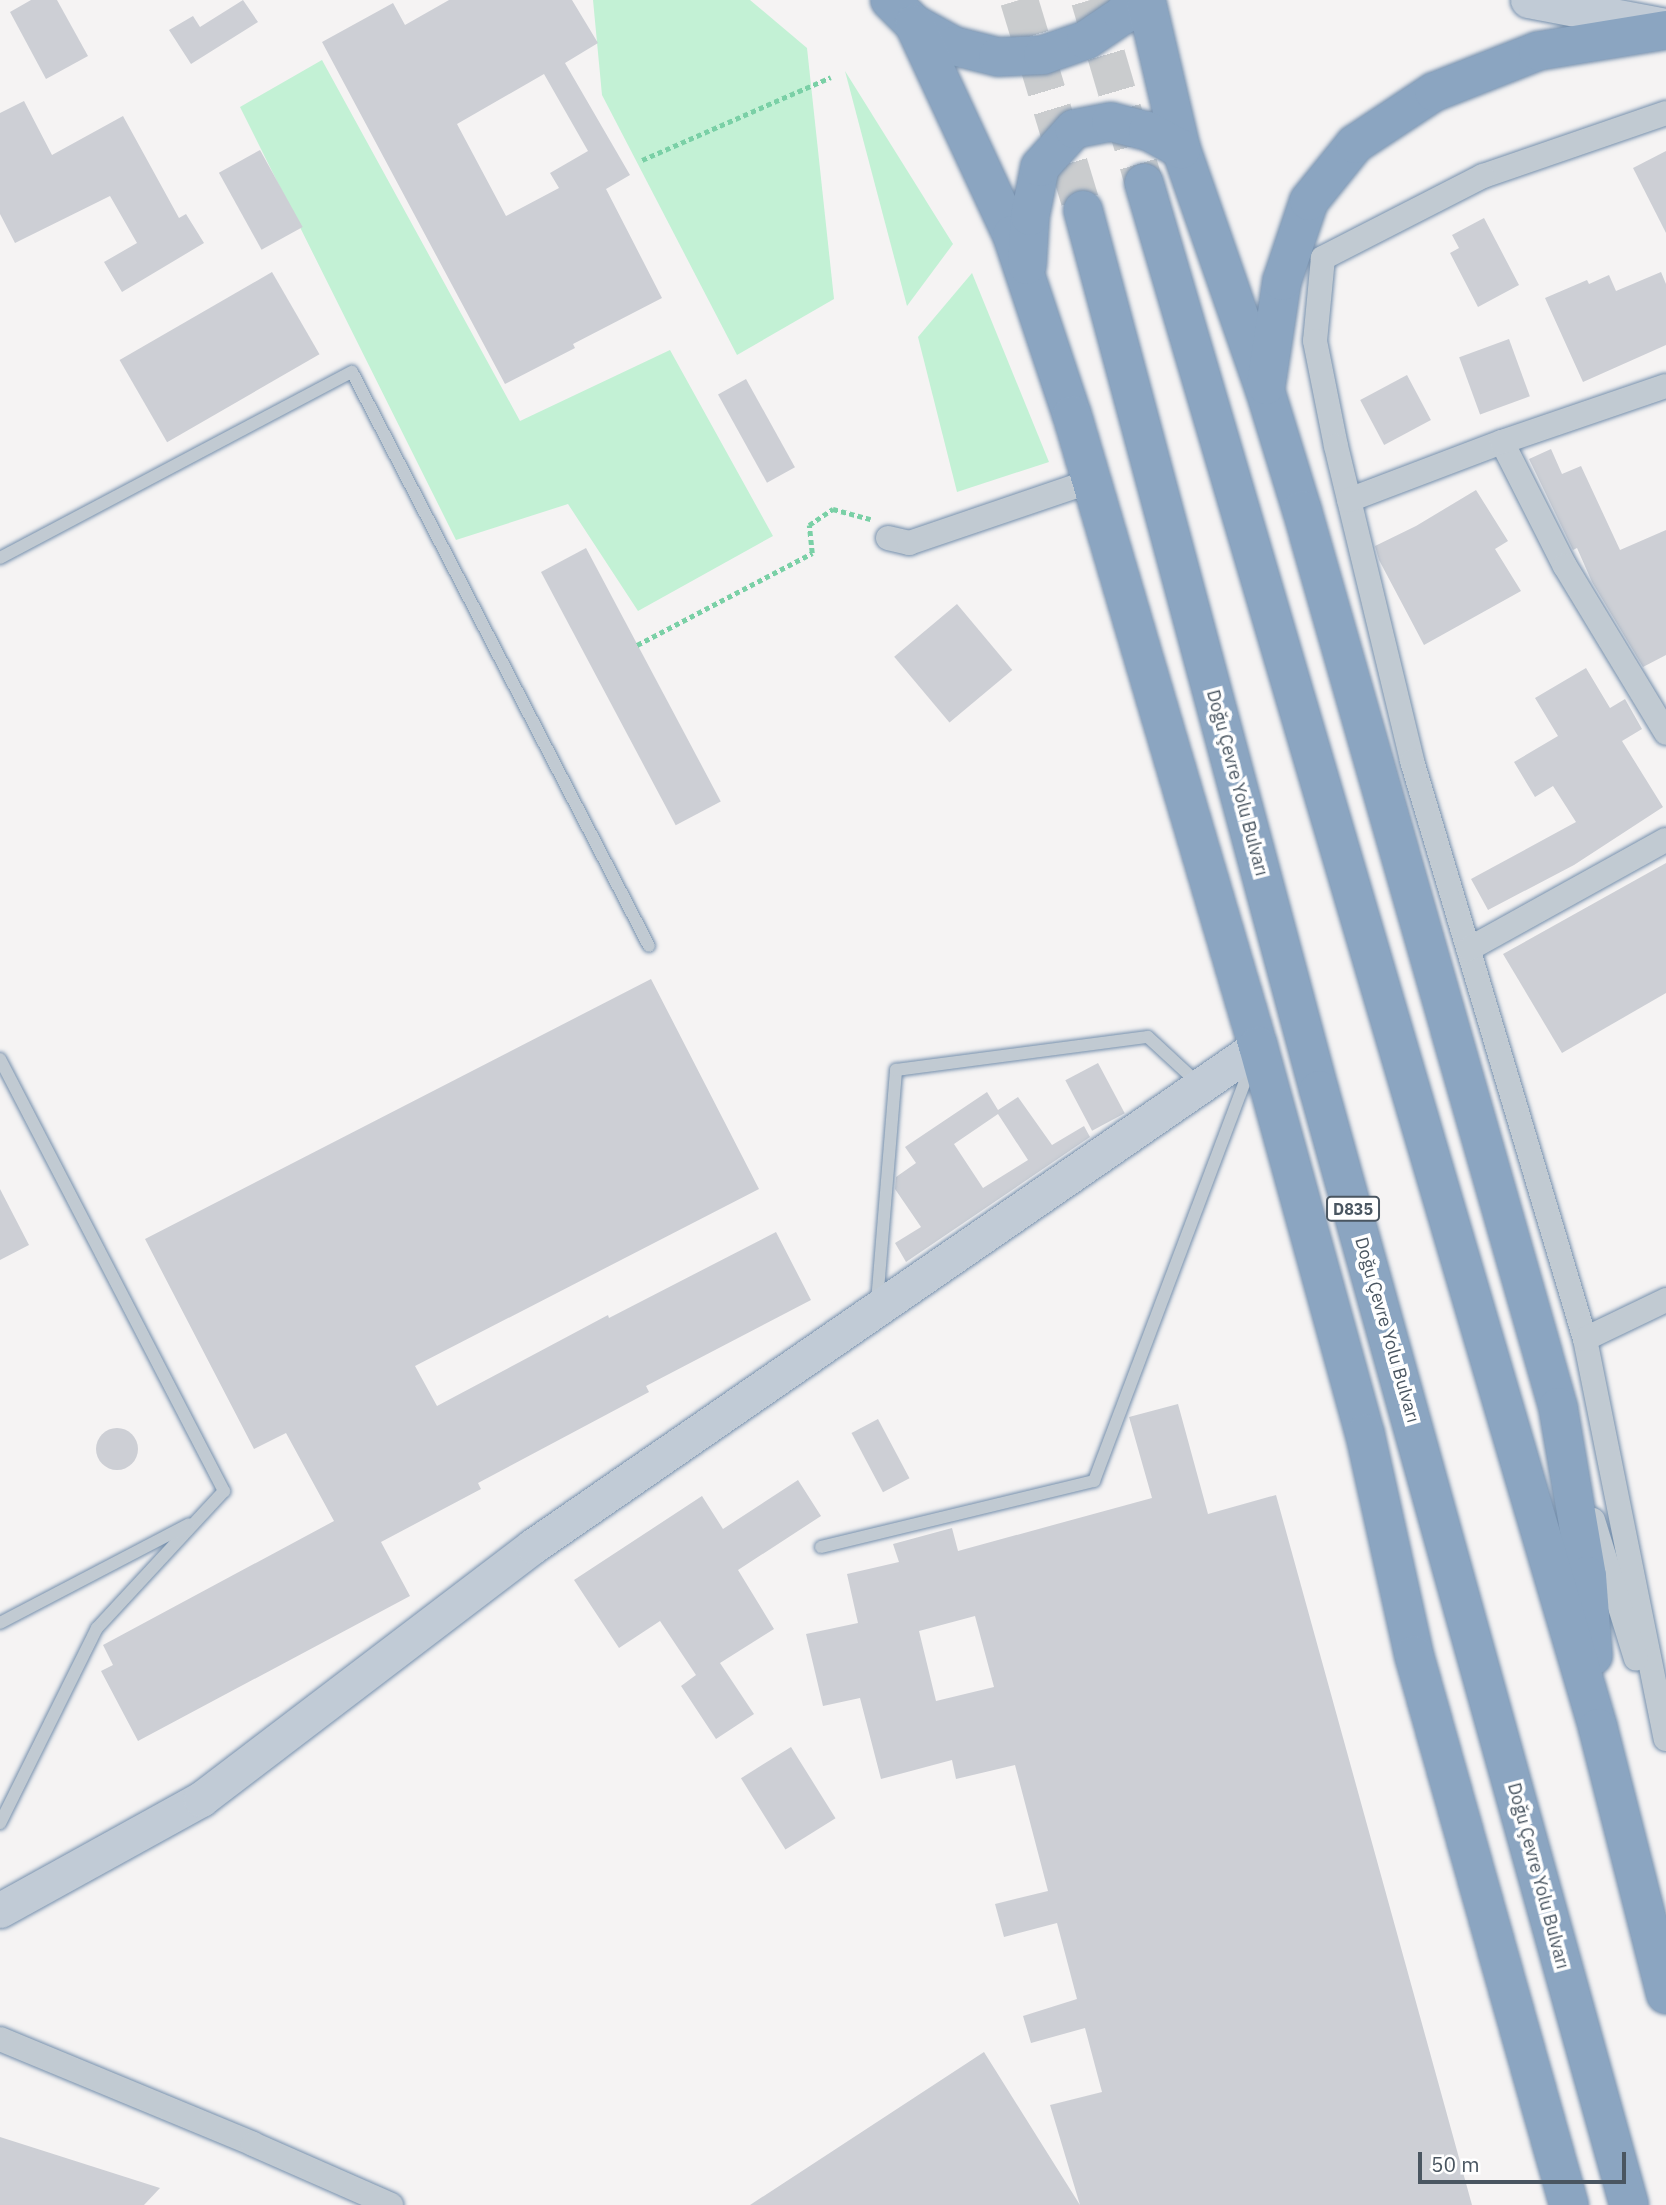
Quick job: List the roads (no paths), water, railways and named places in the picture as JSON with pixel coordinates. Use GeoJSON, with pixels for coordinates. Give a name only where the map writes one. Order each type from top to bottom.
{"type":"FeatureCollection","features":[{"type":"Feature","properties":{"kind":"highway"},"geometry":{"type":"LineString","coordinates":[[902,12],[954,46],[998,57],[1043,55],[1086,40],[1123,15],[1135,0]]}},
{"type":"Feature","properties":{"kind":"highway"},"geometry":{"type":"LineString","coordinates":[[1146,0],[1181,149],[1265,390],[1558,1407],[1587,1576],[1598,1728]]}},
{"type":"Feature","properties":{"kind":"highway"},"geometry":{"type":"LineString","coordinates":[[902,12],[1027,273],[1091,481],[1258,1046],[1365,1434],[1414,1655],[1569,2205]]}},
{"type":"Feature","properties":{"kind":"highway"},"geometry":{"type":"LineString","coordinates":[[1265,390],[1282,281],[1309,201],[1355,144],[1434,92],[1538,51],[1666,28]]}},
{"type":"Feature","properties":{"kind":"highway"},"geometry":{"type":"LineString","coordinates":[[1027,273],[1030,216],[1040,167],[1074,129],[1111,122],[1148,131],[1181,149]]}},
{"type":"Feature","properties":{"kind":"highway"},"geometry":{"type":"LineString","coordinates":[[1144,183],[1598,1728],[1666,1994]]}},
{"type":"Feature","properties":{"kind":"highway","name":"Doğu Çevre Yolu Bulvarı"},"geometry":{"type":"LineString","coordinates":[[1083,211],[1319,1090],[1629,2205]]}},
{"type":"Feature","properties":{"kind":"main road"},"geometry":{"type":"LineString","coordinates":[[1528,0],[1666,28]]}},
{"type":"Feature","properties":{"kind":"main road"},"geometry":{"type":"LineString","coordinates":[[0,1910],[201,1800],[533,1546],[1258,1046]]}},
{"type":"Feature","properties":{"kind":"street"},"geometry":{"type":"LineString","coordinates":[[1666,113],[1483,176],[1323,258],[1315,341],[1349,500],[1412,761],[1586,1339],[1666,1739]]}},
{"type":"Feature","properties":{"kind":"street"},"geometry":{"type":"LineString","coordinates":[[1349,500],[1502,442],[1666,386]]}},
{"type":"Feature","properties":{"kind":"street"},"geometry":{"type":"LineString","coordinates":[[1502,442],[1566,566],[1666,733]]}},
{"type":"Feature","properties":{"kind":"street"},"geometry":{"type":"LineString","coordinates":[[882,529],[909,544],[1091,481]]}},
{"type":"Feature","properties":{"kind":"street"},"geometry":{"type":"LineString","coordinates":[[1469,949],[1666,840]]}},
{"type":"Feature","properties":{"kind":"street"},"geometry":{"type":"LineString","coordinates":[[1586,1339],[1666,1300]]}},
{"type":"Feature","properties":{"kind":"street"},"geometry":{"type":"LineString","coordinates":[[1558,1407],[1666,1756]]}},
{"type":"Feature","properties":{"kind":"street"},"geometry":{"type":"LineString","coordinates":[[0,2039],[253,2144],[391,2205]]}},
{"type":"Feature","properties":{"kind":"lane"},"geometry":{"type":"LineString","coordinates":[[0,558],[352,372],[649,946]]}},
{"type":"Feature","properties":{"kind":"lane"},"geometry":{"type":"LineString","coordinates":[[877,1309],[895,1070],[1148,1037],[1201,1085]]}},
{"type":"Feature","properties":{"kind":"lane"},"geometry":{"type":"LineString","coordinates":[[821,1547],[1094,1481],[1258,1046]]}},
{"type":"Feature","properties":{"kind":"lane"},"geometry":{"type":"LineString","coordinates":[[0,1059],[224,1491],[97,1628],[0,1823]]}},
{"type":"Feature","properties":{"kind":"lane"},"geometry":{"type":"LineString","coordinates":[[0,1623],[198,1518]]}},
{"type":"Feature","properties":{"kind":"tunnel"},"geometry":{"type":"LineString","coordinates":[[1019,0],[1083,210]]}},
{"type":"Feature","properties":{"kind":"tunnel"},"geometry":{"type":"LineString","coordinates":[[1090,0],[1144,183]]}}]}
